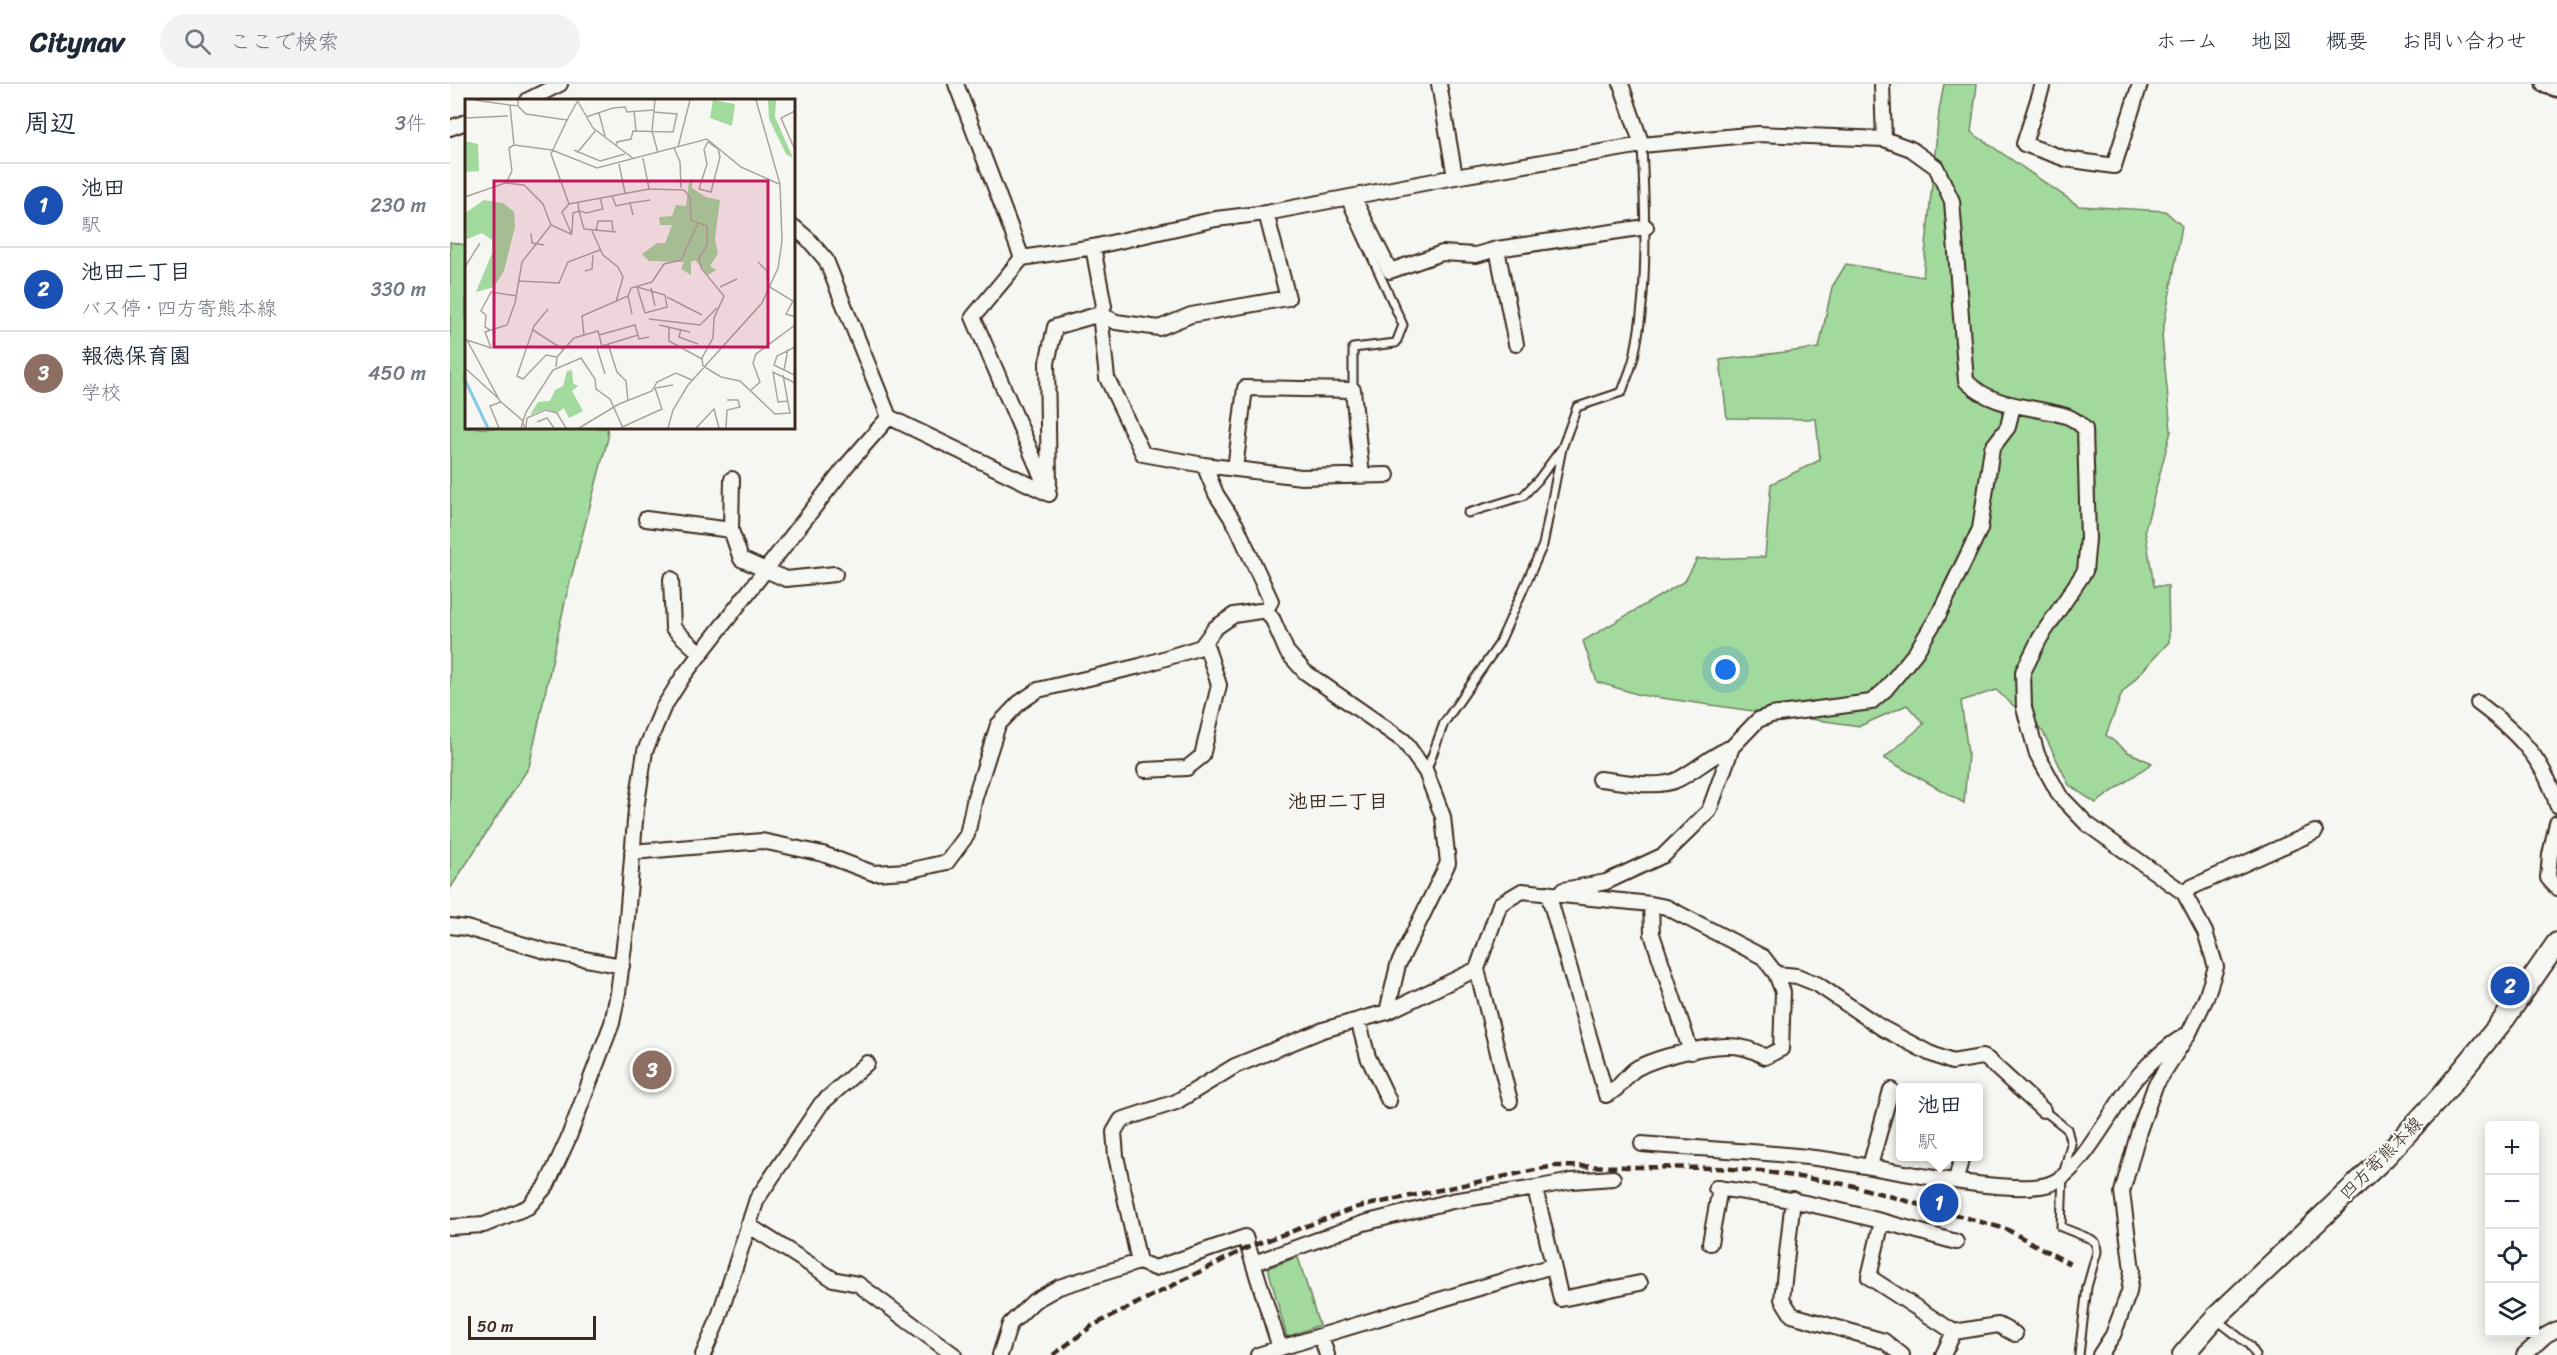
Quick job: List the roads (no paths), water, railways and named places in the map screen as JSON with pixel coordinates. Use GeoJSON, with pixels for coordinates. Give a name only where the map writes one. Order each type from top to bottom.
{"type":"FeatureCollection","features":[{"type":"Feature","properties":{"kind":"main road","name":"四方寄熊本線"},"geometry":{"type":"LineString","coordinates":[[2183,1355],[2216,1318],[2386,1156],[2443,1094],[2505,1018],[2557,943]]}},
{"type":"Feature","properties":{"kind":"street"},"geometry":{"type":"LineString","coordinates":[[531,99],[560,84]]}},
{"type":"Feature","properties":{"kind":"street"},"geometry":{"type":"LineString","coordinates":[[956,84],[1022,258]]}},
{"type":"Feature","properties":{"kind":"street"},"geometry":{"type":"LineString","coordinates":[[1439,84],[1455,177]]}},
{"type":"Feature","properties":{"kind":"street"},"geometry":{"type":"LineString","coordinates":[[1621,84],[1642,145]]}},
{"type":"Feature","properties":{"kind":"street"},"geometry":{"type":"LineString","coordinates":[[1882,84],[1884,139]]}},
{"type":"Feature","properties":{"kind":"street"},"geometry":{"type":"LineString","coordinates":[[2043,84],[2024,144],[2066,159],[2114,166],[2140,84]]}},
{"type":"Feature","properties":{"kind":"street"},"geometry":{"type":"LineString","coordinates":[[2545,84],[2557,88]]}},
{"type":"Feature","properties":{"kind":"street"},"geometry":{"type":"LineString","coordinates":[[450,128],[465,122]]}},
{"type":"Feature","properties":{"kind":"street"},"geometry":{"type":"LineString","coordinates":[[1049,494],[973,317],[1022,258],[1093,248],[1216,219],[1266,213],[1642,145],[1758,134],[1884,139],[1911,149],[1936,167],[1948,187],[1952,201],[1966,381],[1978,393],[2013,405],[2067,416],[2085,429],[2088,540],[2085,571],[2040,638],[2023,672],[2025,708],[2037,754],[2060,796],[2087,824],[2184,893],[2205,932],[2216,967],[2206,998],[2189,1033],[2155,1086],[2139,1131],[2122,1192],[2132,1270],[2129,1292],[2113,1335],[2100,1355]]}},
{"type":"Feature","properties":{"kind":"street"},"geometry":{"type":"LineString","coordinates":[[1349,198],[1390,271],[1442,253],[1476,255],[1497,249],[1646,227]]}},
{"type":"Feature","properties":{"kind":"street"},"geometry":{"type":"LineString","coordinates":[[1049,494],[1047,363],[1055,327],[1100,314],[1116,322],[1159,328],[1191,315],[1288,298],[1266,213]]}},
{"type":"Feature","properties":{"kind":"street"},"geometry":{"type":"LineString","coordinates":[[795,228],[826,260],[889,417],[1049,494]]}},
{"type":"Feature","properties":{"kind":"street"},"geometry":{"type":"LineString","coordinates":[[1093,248],[1104,306],[1100,314],[1107,378],[1143,454],[1204,465],[1301,477],[1388,475]]}},
{"type":"Feature","properties":{"kind":"street"},"geometry":{"type":"LineString","coordinates":[[1497,249],[1516,344]]}},
{"type":"Feature","properties":{"kind":"street"},"geometry":{"type":"LineString","coordinates":[[1236,469],[1245,388],[1353,390],[1362,476]]}},
{"type":"Feature","properties":{"kind":"street"},"geometry":{"type":"LineString","coordinates":[[1548,893],[1606,882],[1664,855],[1709,811],[1732,747],[1758,720],[1771,715],[1871,702],[1885,690],[1916,652],[1938,616],[1980,529],[1992,448],[2008,427],[2013,405]]}},
{"type":"Feature","properties":{"kind":"street"},"geometry":{"type":"LineString","coordinates":[[450,1227],[484,1225],[528,1207],[547,1185],[612,1023],[622,966],[636,809],[645,751],[663,708],[766,569],[847,465],[889,417]]}},
{"type":"Feature","properties":{"kind":"street"},"geometry":{"type":"LineString","coordinates":[[1204,465],[1216,495],[1236,525],[1271,601],[1266,610]]}},
{"type":"Feature","properties":{"kind":"street"},"geometry":{"type":"LineString","coordinates":[[732,479],[731,530],[741,560],[786,579],[835,574]]}},
{"type":"Feature","properties":{"kind":"street"},"geometry":{"type":"LineString","coordinates":[[646,519],[731,530]]}},
{"type":"Feature","properties":{"kind":"street"},"geometry":{"type":"LineString","coordinates":[[671,579],[673,628],[701,654]]}},
{"type":"Feature","properties":{"kind":"street"},"geometry":{"type":"LineString","coordinates":[[1266,610],[1287,652],[1305,672],[1404,741],[1426,772],[1443,817],[1448,863],[1398,965],[1387,1012]]}},
{"type":"Feature","properties":{"kind":"street"},"geometry":{"type":"LineString","coordinates":[[632,852],[762,841],[823,854],[873,873],[907,871],[947,862],[967,835],[975,797],[998,725],[1019,703],[1038,690],[1140,666],[1201,647],[1215,628],[1234,615],[1266,610]]}},
{"type":"Feature","properties":{"kind":"street"},"geometry":{"type":"LineString","coordinates":[[1145,770],[1186,768],[1202,756],[1212,724],[1219,685],[1205,642]]}},
{"type":"Feature","properties":{"kind":"street"},"geometry":{"type":"LineString","coordinates":[[2478,703],[2510,727],[2531,750],[2547,777],[2557,805]]}},
{"type":"Feature","properties":{"kind":"street"},"geometry":{"type":"LineString","coordinates":[[1599,779],[1664,784],[1678,780],[1720,751],[1732,747]]}},
{"type":"Feature","properties":{"kind":"street"},"geometry":{"type":"LineString","coordinates":[[2557,823],[2548,878],[2557,888]]}},
{"type":"Feature","properties":{"kind":"street"},"geometry":{"type":"LineString","coordinates":[[2184,893],[2315,832]]}},
{"type":"Feature","properties":{"kind":"street"},"geometry":{"type":"LineString","coordinates":[[1510,1101],[1477,969],[1500,904],[1522,891],[1548,893],[1651,904],[1666,908],[1763,957],[1776,974],[1783,992],[1781,1049],[1765,1057],[1754,1050],[1728,1046],[1666,1057],[1635,1069],[1614,1092],[1606,1095],[1548,893]]}},
{"type":"Feature","properties":{"kind":"street"},"geometry":{"type":"LineString","coordinates":[[1651,904],[1652,934],[1691,1052]]}},
{"type":"Feature","properties":{"kind":"street"},"geometry":{"type":"LineString","coordinates":[[450,926],[466,928],[549,952],[622,966]]}},
{"type":"Feature","properties":{"kind":"street"},"geometry":{"type":"LineString","coordinates":[[1139,1262],[1116,1156],[1114,1132],[1122,1120],[1176,1102],[1236,1066],[1323,1030],[1387,1012],[1477,969]]}},
{"type":"Feature","properties":{"kind":"street"},"geometry":{"type":"LineString","coordinates":[[1776,974],[1797,976],[1817,984],[1881,1028],[1929,1053],[1952,1062],[1982,1057],[1988,1059],[2043,1110]]}},
{"type":"Feature","properties":{"kind":"street"},"geometry":{"type":"LineString","coordinates":[[1358,1020],[1368,1057],[1389,1101]]}},
{"type":"Feature","properties":{"kind":"street"},"geometry":{"type":"LineString","coordinates":[[1642,1144],[1821,1159],[1956,1180],[2030,1188],[2053,1183],[2074,1166],[2136,1078],[2165,1048],[2189,1033]]}},
{"type":"Feature","properties":{"kind":"street"},"geometry":{"type":"LineString","coordinates":[[703,1355],[718,1320],[757,1199],[821,1104],[867,1063]]}},
{"type":"Feature","properties":{"kind":"street"},"geometry":{"type":"LineString","coordinates":[[1870,1166],[1891,1090]]}},
{"type":"Feature","properties":{"kind":"street"},"geometry":{"type":"LineString","coordinates":[[1956,1180],[1961,1161]]}},
{"type":"Feature","properties":{"kind":"street"},"geometry":{"type":"LineString","coordinates":[[1254,1263],[1364,1222],[1452,1201],[1572,1181],[1613,1178]]}},
{"type":"Feature","properties":{"kind":"street"},"geometry":{"type":"LineString","coordinates":[[1535,1188],[1561,1299],[1640,1283]]}},
{"type":"Feature","properties":{"kind":"street"},"geometry":{"type":"LineString","coordinates":[[1710,1243],[1718,1188],[1793,1199],[1956,1242]]}},
{"type":"Feature","properties":{"kind":"street"},"geometry":{"type":"LineString","coordinates":[[1793,1199],[1782,1299],[1792,1314],[1884,1341],[1902,1355]]}},
{"type":"Feature","properties":{"kind":"street"},"geometry":{"type":"LineString","coordinates":[[1882,1221],[1869,1277],[1954,1332],[1998,1325],[2014,1334]]}},
{"type":"Feature","properties":{"kind":"street"},"geometry":{"type":"LineString","coordinates":[[748,1225],[833,1279],[858,1284],[954,1355]]}},
{"type":"Feature","properties":{"kind":"street"},"geometry":{"type":"LineString","coordinates":[[1000,1355],[1010,1324],[1034,1301],[1059,1287],[1139,1262],[1155,1268],[1245,1237],[1280,1348]]}},
{"type":"Feature","properties":{"kind":"street"},"geometry":{"type":"LineString","coordinates":[[1258,1355],[1552,1266]]}},
{"type":"Feature","properties":{"kind":"street"},"geometry":{"type":"LineString","coordinates":[[2524,1355],[2546,1335],[2557,1329]]}},
{"type":"Feature","properties":{"kind":"street"},"geometry":{"type":"LineString","coordinates":[[1943,1355],[1954,1332]]}},
{"type":"Feature","properties":{"kind":"street"},"geometry":{"type":"LineString","coordinates":[[1321,1336],[1327,1355]]}},
{"type":"Feature","properties":{"kind":"lane"},"geometry":{"type":"LineString","coordinates":[[1426,772],[1444,723],[1499,644],[1543,544],[1562,448],[1577,407],[1622,392],[1635,353],[1644,279],[1646,227],[1642,145]]}},
{"type":"Feature","properties":{"kind":"lane"},"geometry":{"type":"LineString","coordinates":[[1349,198],[1403,325],[1396,343],[1353,348],[1353,390]]}},
{"type":"Feature","properties":{"kind":"lane"},"geometry":{"type":"LineString","coordinates":[[1468,513],[1523,496],[1562,448]]}},
{"type":"Feature","properties":{"kind":"lane"},"geometry":{"type":"LineString","coordinates":[[2043,1110],[2067,1129],[2071,1144],[2063,1175],[2061,1227],[2096,1243],[2097,1251],[2087,1287],[2079,1355]]}},
{"type":"Feature","properties":{"kind":"lane"},"geometry":{"type":"LineString","coordinates":[[2216,1318],[2249,1346],[2256,1355]]}},
{"type":"Feature","properties":{"kind":"railway"},"geometry":{"type":"LineString","coordinates":[[1053,1355],[1092,1326],[1249,1247],[1358,1207],[1554,1166],[1716,1168],[1761,1171],[1850,1185],[2006,1229],[2070,1264]]}},
{"type":"Feature","properties":{"kind":"place","name":"池田二丁目"},"geometry":{"type":"Point","coordinates":[2510,986]}},
{"type":"Feature","properties":{"kind":"place","name":"報徳保育園"},"geometry":{"type":"Point","coordinates":[652,1070]}},
{"type":"Feature","properties":{"kind":"place","name":"池田"},"geometry":{"type":"Point","coordinates":[1939,1203]}},
{"type":"Feature","properties":{"kind":"district","name":"池田二丁目"},"geometry":{"type":"Point","coordinates":[1338,801]}}]}
